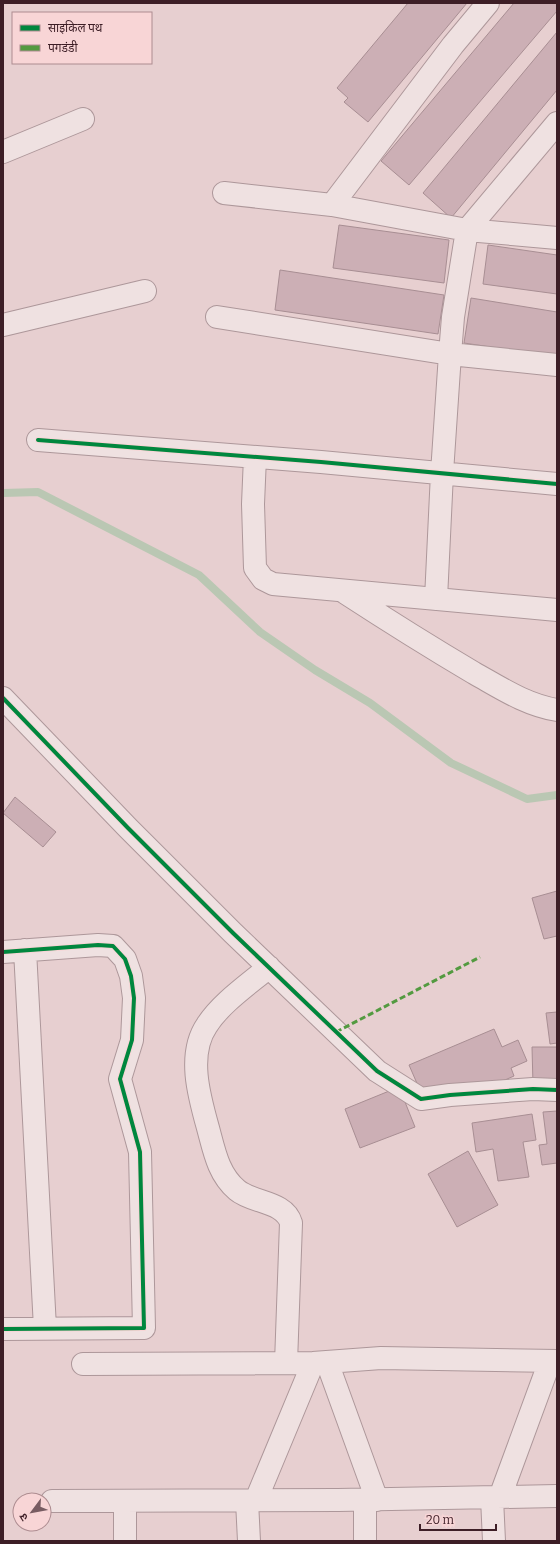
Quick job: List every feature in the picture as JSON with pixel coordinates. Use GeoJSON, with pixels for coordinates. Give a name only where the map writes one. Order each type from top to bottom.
{"type":"FeatureCollection","features":[{"type":"Feature","properties":{"kind":"street"},"geometry":{"type":"LineString","coordinates":[[332,205],[453,44],[488,3]]}},
{"type":"Feature","properties":{"kind":"street"},"geometry":{"type":"LineString","coordinates":[[3,152],[82,119]]}},
{"type":"Feature","properties":{"kind":"street"},"geometry":{"type":"LineString","coordinates":[[436,599],[442,473],[453,317],[467,230],[557,123]]}},
{"type":"Feature","properties":{"kind":"street"},"geometry":{"type":"LineString","coordinates":[[224,193],[332,205],[467,230],[557,238]]}},
{"type":"Feature","properties":{"kind":"street"},"geometry":{"type":"LineString","coordinates":[[3,325],[145,291]]}},
{"type":"Feature","properties":{"kind":"street"},"geometry":{"type":"LineString","coordinates":[[217,317],[450,354],[557,365]]}},
{"type":"Feature","properties":{"kind":"street"},"geometry":{"type":"LineString","coordinates":[[38,440],[255,457],[557,484]]}},
{"type":"Feature","properties":{"kind":"street"},"geometry":{"type":"LineString","coordinates":[[255,457],[253,504],[255,568],[263,579],[273,584],[557,610]]}},
{"type":"Feature","properties":{"kind":"street"},"geometry":{"type":"LineString","coordinates":[[341,590],[425,644],[514,695],[541,708],[557,710]]}},
{"type":"Feature","properties":{"kind":"street"},"geometry":{"type":"LineString","coordinates":[[3,698],[128,828],[269,967],[378,1071],[421,1099],[450,1095],[533,1089],[557,1090]]}},
{"type":"Feature","properties":{"kind":"street"},"geometry":{"type":"LineString","coordinates":[[3,952],[98,945],[113,946],[125,959],[131,976],[134,998],[132,1040],[120,1078],[140,1152],[144,1328],[3,1329]]}},
{"type":"Feature","properties":{"kind":"street"},"geometry":{"type":"LineString","coordinates":[[25,950],[45,1328]]}},
{"type":"Feature","properties":{"kind":"street"},"geometry":{"type":"LineString","coordinates":[[269,967],[219,1010],[206,1025],[200,1038],[197,1079],[199,1094],[214,1152],[222,1172],[232,1185],[240,1192],[281,1209],[287,1214],[291,1223],[286,1363]]}},
{"type":"Feature","properties":{"kind":"street"},"geometry":{"type":"LineString","coordinates":[[83,1364],[286,1363],[381,1358],[553,1361],[496,1497],[494,1541]]}},
{"type":"Feature","properties":{"kind":"street"},"geometry":{"type":"LineString","coordinates":[[320,1362],[371,1500],[365,1541]]}},
{"type":"Feature","properties":{"kind":"street"},"geometry":{"type":"LineString","coordinates":[[248,1541],[251,1501],[320,1362]]}},
{"type":"Feature","properties":{"kind":"street"},"geometry":{"type":"LineString","coordinates":[[52,1501],[371,1500],[557,1496]]}},
{"type":"Feature","properties":{"kind":"street"},"geometry":{"type":"LineString","coordinates":[[125,1501],[125,1541]]}},
{"type":"Feature","properties":{"kind":"building"},"geometry":{"type":"Polygon","coordinates":[[[408,3],[467,3],[368,122],[344,102],[348,98],[337,88],[408,3]]]}},
{"type":"Feature","properties":{"kind":"building"},"geometry":{"type":"Polygon","coordinates":[[[514,3],[557,3],[557,11],[409,185],[381,161],[514,3]]]}},
{"type":"Feature","properties":{"kind":"building"},"geometry":{"type":"Polygon","coordinates":[[[557,32],[557,90],[451,218],[423,193],[557,32]]]}},
{"type":"Feature","properties":{"kind":"building"},"geometry":{"type":"Polygon","coordinates":[[[339,225],[449,240],[444,283],[333,268],[339,225]]]}},
{"type":"Feature","properties":{"kind":"building"},"geometry":{"type":"Polygon","coordinates":[[[488,245],[557,255],[557,294],[483,284],[488,245]]]}},
{"type":"Feature","properties":{"kind":"building"},"geometry":{"type":"Polygon","coordinates":[[[280,270],[444,295],[438,334],[275,310],[280,270]]]}},
{"type":"Feature","properties":{"kind":"building"},"geometry":{"type":"Polygon","coordinates":[[[471,298],[557,312],[557,357],[464,343],[471,298]]]}},
{"type":"Feature","properties":{"kind":"building"},"geometry":{"type":"Polygon","coordinates":[[[15,797],[56,832],[43,847],[3,813],[15,797]]]}},
{"type":"Feature","properties":{"kind":"building"},"geometry":{"type":"Polygon","coordinates":[[[557,891],[557,936],[544,939],[532,898],[557,891]]]}},
{"type":"Feature","properties":{"kind":"building"},"geometry":{"type":"Polygon","coordinates":[[[557,1012],[557,1043],[550,1044],[546,1013],[557,1012]]]}},
{"type":"Feature","properties":{"kind":"building"},"geometry":{"type":"Polygon","coordinates":[[[494,1029],[502,1047],[518,1040],[527,1061],[511,1068],[514,1076],[498,1083],[419,1088],[409,1065],[494,1029]]]}},
{"type":"Feature","properties":{"kind":"building"},"geometry":{"type":"Polygon","coordinates":[[[532,1047],[557,1047],[557,1084],[533,1085],[532,1047]]]}},
{"type":"Feature","properties":{"kind":"building"},"geometry":{"type":"Polygon","coordinates":[[[399,1087],[415,1127],[360,1148],[345,1109],[399,1087]]]}},
{"type":"Feature","properties":{"kind":"building"},"geometry":{"type":"Polygon","coordinates":[[[557,1111],[557,1163],[542,1165],[539,1145],[547,1144],[543,1112],[557,1111]]]}},
{"type":"Feature","properties":{"kind":"building"},"geometry":{"type":"Polygon","coordinates":[[[532,1114],[536,1140],[523,1142],[529,1177],[498,1181],[493,1149],[476,1152],[472,1123],[532,1114]]]}},
{"type":"Feature","properties":{"kind":"building"},"geometry":{"type":"Polygon","coordinates":[[[468,1151],[498,1205],[457,1227],[428,1174],[468,1151]]]}},
{"type":"Feature","properties":{"kind":"waterway"},"geometry":{"type":"LineString","coordinates":[[3,493],[38,492],[199,575],[260,632],[315,670],[370,703],[451,763],[527,799],[557,795]]}},
{"type":"Feature","properties":{"kind":"marked path"},"geometry":{"type":"LineString","coordinates":[[336,1032],[480,957]]}},
{"type":"Feature","properties":{"kind":"cycle path"},"geometry":{"type":"LineString","coordinates":[[38,440],[321,462],[557,484]]}},
{"type":"Feature","properties":{"kind":"cycle path"},"geometry":{"type":"LineString","coordinates":[[3,698],[128,828],[233,933],[377,1071],[421,1099],[450,1095],[533,1089],[557,1090]]}},
{"type":"Feature","properties":{"kind":"cycle path"},"geometry":{"type":"LineString","coordinates":[[3,952],[98,945],[113,946],[125,959],[131,976],[134,998],[132,1040],[120,1079],[140,1152],[144,1328],[3,1329]]}}]}
